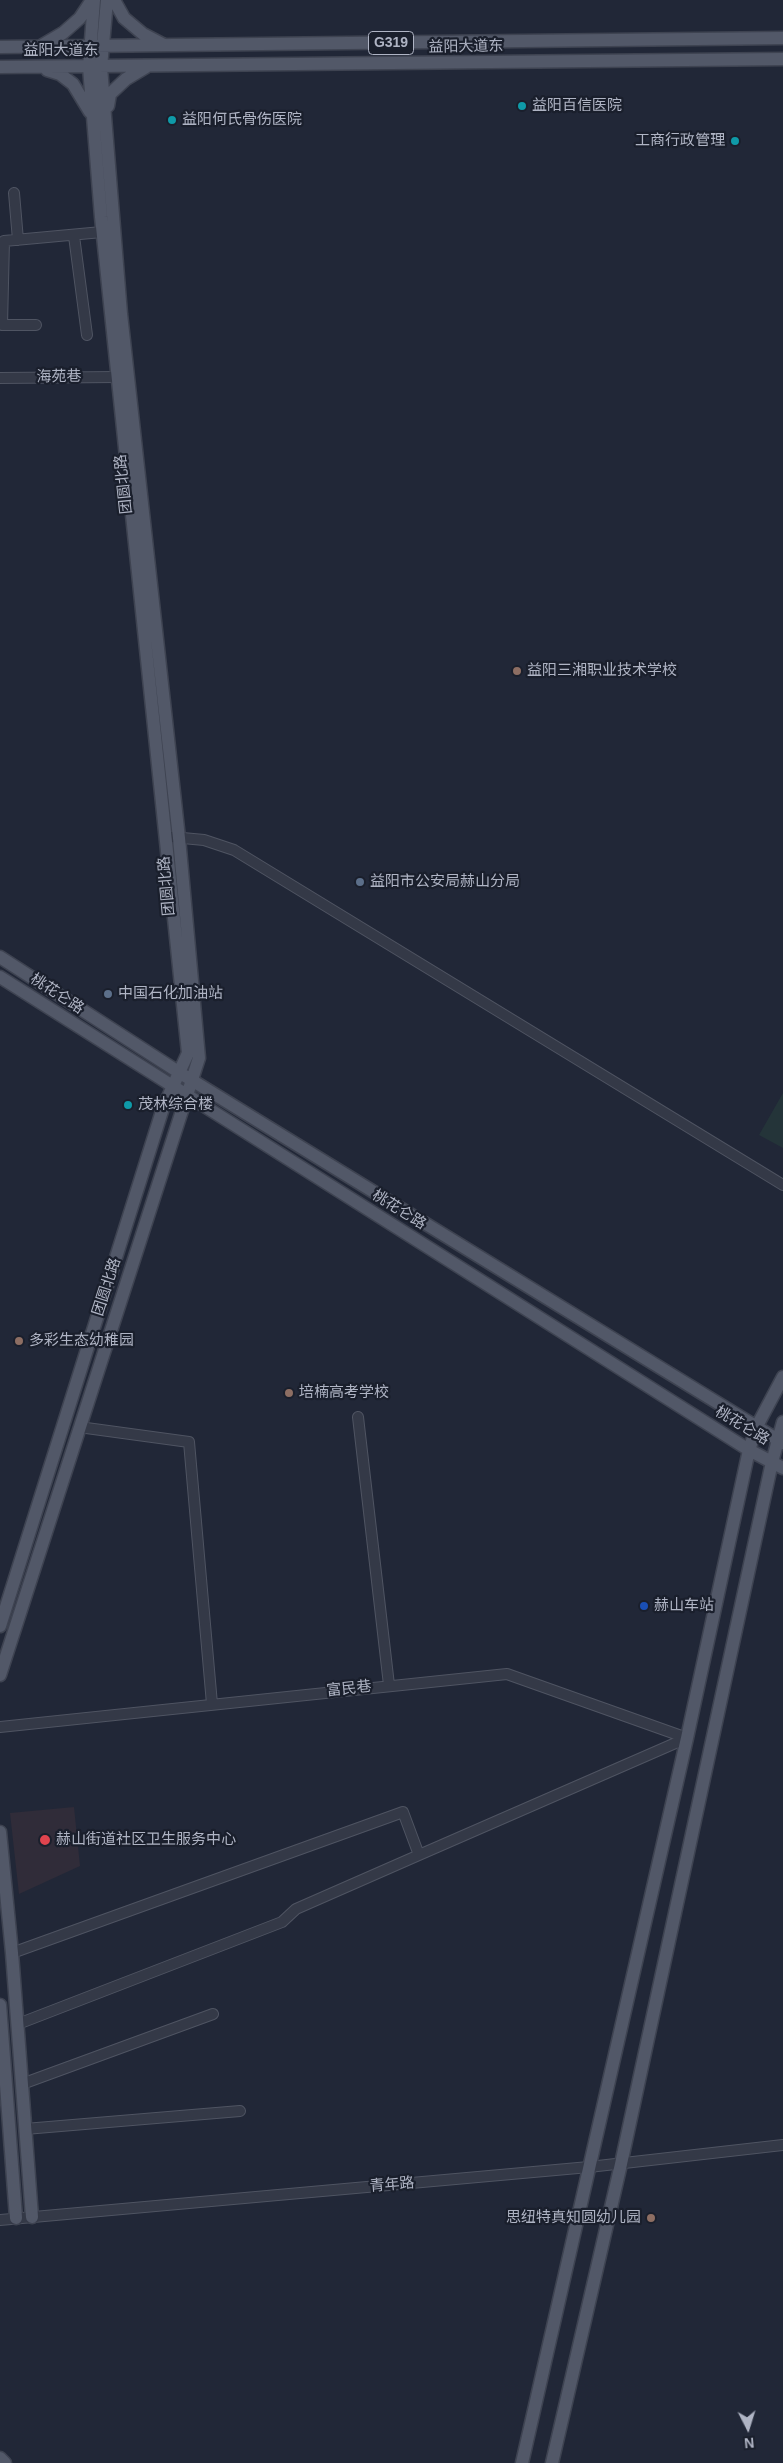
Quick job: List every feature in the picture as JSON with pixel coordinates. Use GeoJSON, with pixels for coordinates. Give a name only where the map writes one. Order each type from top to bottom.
{"type":"FeatureCollection","features":[{"type":"Feature","properties":{"kind":"main road"},"geometry":{"type":"LineString","coordinates":[[93,0],[90,46],[95,67]]}},
{"type":"Feature","properties":{"kind":"main road"},"geometry":{"type":"LineString","coordinates":[[40,46],[63,33],[80,18],[93,0]]}},
{"type":"Feature","properties":{"kind":"main road"},"geometry":{"type":"LineString","coordinates":[[95,67],[103,45],[107,0]]}},
{"type":"Feature","properties":{"kind":"main road"},"geometry":{"type":"LineString","coordinates":[[114,0],[124,18],[143,34],[166,46]]}},
{"type":"Feature","properties":{"kind":"main road","name":"G319"},"geometry":{"type":"LineString","coordinates":[[0,47],[783,38]]}},
{"type":"Feature","properties":{"kind":"main road","name":"益阳大道东"},"geometry":{"type":"LineString","coordinates":[[0,67],[783,59]]}},
{"type":"Feature","properties":{"kind":"main road"},"geometry":{"type":"LineString","coordinates":[[38,67],[60,74],[74,84],[99,118],[110,94],[126,79],[146,67]]}},
{"type":"Feature","properties":{"kind":"main road","name":"团圆北路"},"geometry":{"type":"LineString","coordinates":[[0,1626],[171,1087],[180,1073],[188,1053],[173,837],[95,67]]}},
{"type":"Feature","properties":{"kind":"main road","name":"团圆北路"},"geometry":{"type":"LineString","coordinates":[[0,1676],[186,1094],[193,1080],[198,1058],[102,232],[99,118]]}},
{"type":"Feature","properties":{"kind":"main road","name":"桃花仑路"},"geometry":{"type":"LineString","coordinates":[[1,958],[180,1073],[780,1442]]}},
{"type":"Feature","properties":{"kind":"main road","name":"桃花仑路"},"geometry":{"type":"LineString","coordinates":[[0,977],[171,1087],[186,1094],[749,1450],[778,1465]]}},
{"type":"Feature","properties":{"kind":"main road"},"geometry":{"type":"LineString","coordinates":[[522,2463],[687,1738],[749,1450],[756,1426],[783,1377]]}},
{"type":"Feature","properties":{"kind":"main road"},"geometry":{"type":"LineString","coordinates":[[552,2463],[778,1465],[783,1422]]}},
{"type":"Feature","properties":{"kind":"main road"},"geometry":{"type":"LineString","coordinates":[[0,1832],[18,2024],[32,2217]]}},
{"type":"Feature","properties":{"kind":"main road"},"geometry":{"type":"LineString","coordinates":[[0,2005],[16,2218]]}},
{"type":"Feature","properties":{"kind":"main road"},"geometry":{"type":"LineString","coordinates":[[0,2458],[5,2463]]}},
{"type":"Feature","properties":{"kind":"street"},"geometry":{"type":"LineString","coordinates":[[14,193],[18,240]]}},
{"type":"Feature","properties":{"kind":"street"},"geometry":{"type":"LineString","coordinates":[[36,324],[2,326],[4,241],[102,232]]}},
{"type":"Feature","properties":{"kind":"street"},"geometry":{"type":"LineString","coordinates":[[74,236],[87,335]]}},
{"type":"Feature","properties":{"kind":"street","name":"海苑巷"},"geometry":{"type":"LineString","coordinates":[[0,378],[118,377]]}},
{"type":"Feature","properties":{"kind":"street"},"geometry":{"type":"LineString","coordinates":[[173,837],[204,840],[234,850],[783,1185]]}},
{"type":"Feature","properties":{"kind":"street"},"geometry":{"type":"LineString","coordinates":[[358,1417],[389,1685]]}},
{"type":"Feature","properties":{"kind":"street"},"geometry":{"type":"LineString","coordinates":[[79,1428],[189,1442],[212,1704]]}},
{"type":"Feature","properties":{"kind":"street","name":"富民巷"},"geometry":{"type":"LineString","coordinates":[[0,1727],[507,1674],[687,1738]]}},
{"type":"Feature","properties":{"kind":"street"},"geometry":{"type":"LineString","coordinates":[[18,2024],[282,1922],[296,1909],[687,1738]]}},
{"type":"Feature","properties":{"kind":"street"},"geometry":{"type":"LineString","coordinates":[[12,1953],[403,1812],[419,1855]]}},
{"type":"Feature","properties":{"kind":"street"},"geometry":{"type":"LineString","coordinates":[[22,2084],[212,2014]]}},
{"type":"Feature","properties":{"kind":"street"},"geometry":{"type":"LineString","coordinates":[[25,2129],[240,2111]]}},
{"type":"Feature","properties":{"kind":"street","name":"青年路"},"geometry":{"type":"LineString","coordinates":[[0,2220],[621,2164],[783,2144]]}},
{"type":"Feature","properties":{"kind":"shaded area"},"geometry":{"type":"Polygon","coordinates":[[[783,1093],[783,1148],[759,1135],[783,1093]]]}},
{"type":"Feature","properties":{"kind":"shaded area","name":"赫山街道社区卫生服务中心"},"geometry":{"type":"Polygon","coordinates":[[[74,1807],[80,1866],[19,1894],[10,1813],[74,1807]]]}},
{"type":"Feature","properties":{"kind":"place","name":"益阳百信医院"},"geometry":{"type":"Point","coordinates":[522,106]}},
{"type":"Feature","properties":{"kind":"place","name":"益阳何氏骨伤医院"},"geometry":{"type":"Point","coordinates":[172,120]}},
{"type":"Feature","properties":{"kind":"place","name":"工商行政管理"},"geometry":{"type":"Point","coordinates":[735,141]}},
{"type":"Feature","properties":{"kind":"place","name":"益阳三湘职业技术学校"},"geometry":{"type":"Point","coordinates":[517,671]}},
{"type":"Feature","properties":{"kind":"place","name":"益阳市公安局赫山分局"},"geometry":{"type":"Point","coordinates":[360,882]}},
{"type":"Feature","properties":{"kind":"place","name":"中国石化加油站"},"geometry":{"type":"Point","coordinates":[108,994]}},
{"type":"Feature","properties":{"kind":"place","name":"茂林综合楼"},"geometry":{"type":"Point","coordinates":[128,1105]}},
{"type":"Feature","properties":{"kind":"place","name":"多彩生态幼稚园"},"geometry":{"type":"Point","coordinates":[19,1341]}},
{"type":"Feature","properties":{"kind":"place","name":"培楠高考学校"},"geometry":{"type":"Point","coordinates":[289,1393]}},
{"type":"Feature","properties":{"kind":"place","name":"赫山车站"},"geometry":{"type":"Point","coordinates":[644,1606]}},
{"type":"Feature","properties":{"kind":"place","name":"赫山街道社区卫生服务中心"},"geometry":{"type":"Point","coordinates":[45,1840]}},
{"type":"Feature","properties":{"kind":"place","name":"思纽特真知圆幼儿园"},"geometry":{"type":"Point","coordinates":[651,2218]}}]}
